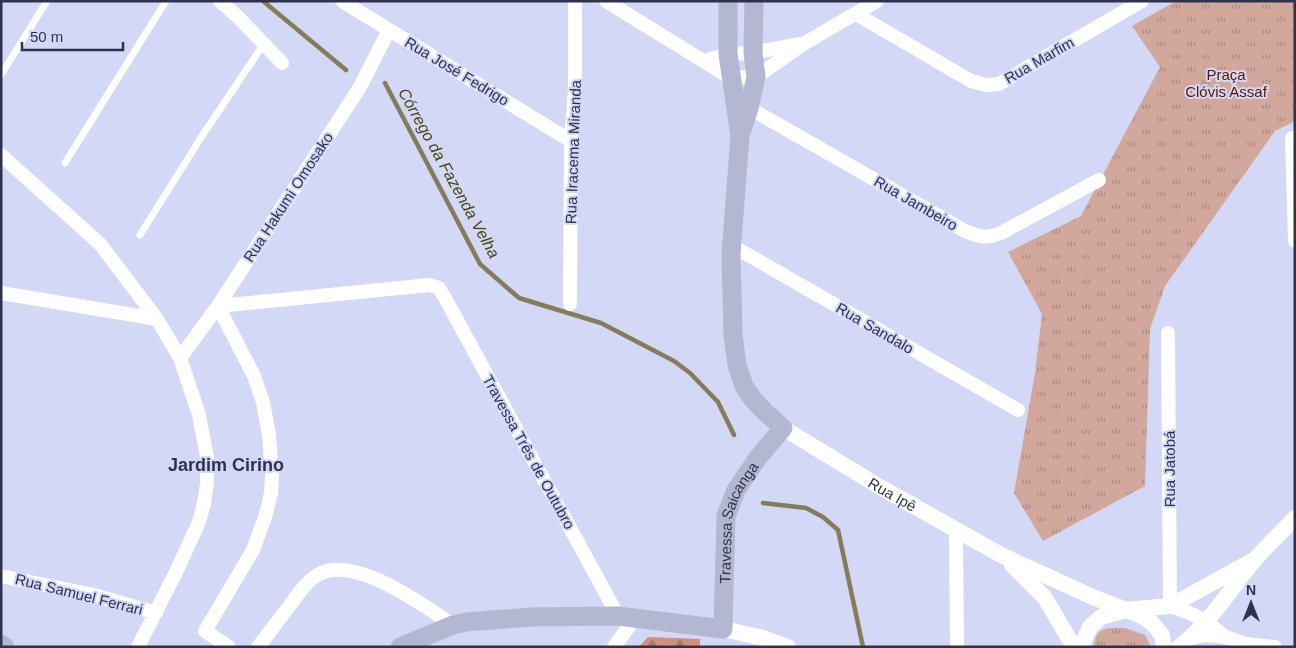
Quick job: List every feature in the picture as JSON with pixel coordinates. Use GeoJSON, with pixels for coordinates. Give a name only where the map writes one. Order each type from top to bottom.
{"type":"FeatureCollection","features":[{"type":"Feature","properties":{"kind":"main road"},"geometry":{"type":"LineString","coordinates":[[728,1],[728,54],[731,78],[742,107]]}},
{"type":"Feature","properties":{"kind":"main road"},"geometry":{"type":"LineString","coordinates":[[754,1],[753,53],[756,77],[742,107],[731,245],[733,335],[737,365],[744,386],[752,398],[783,428]]}},
{"type":"Feature","properties":{"kind":"main road","name":"Travessa Saicanga"},"geometry":{"type":"LineString","coordinates":[[723,629],[726,516],[736,490],[757,459],[783,428]]}},
{"type":"Feature","properties":{"kind":"main road"},"geometry":{"type":"LineString","coordinates":[[400,647],[466,622],[531,617],[627,616],[723,629]]}},
{"type":"Feature","properties":{"kind":"main road"},"geometry":{"type":"LineString","coordinates":[[1,644],[5,647]]}},
{"type":"Feature","properties":{"kind":"street"},"geometry":{"type":"LineString","coordinates":[[220,1],[282,63]]}},
{"type":"Feature","properties":{"kind":"street","name":"Rua José Fedrigo"},"geometry":{"type":"LineString","coordinates":[[342,1],[572,141]]}},
{"type":"Feature","properties":{"kind":"street","name":"Rua Iracema Miranda"},"geometry":{"type":"LineString","coordinates":[[570,304],[575,1]]}},
{"type":"Feature","properties":{"kind":"street"},"geometry":{"type":"LineString","coordinates":[[606,1],[731,78],[756,77],[805,43],[877,1]]}},
{"type":"Feature","properties":{"kind":"street","name":"Rua Marfim"},"geometry":{"type":"LineString","coordinates":[[856,14],[971,81],[986,85],[998,84],[1142,1]]}},
{"type":"Feature","properties":{"kind":"street","name":"Rua Hakumi Omosako"},"geometry":{"type":"LineString","coordinates":[[180,358],[218,306],[360,87],[389,30]]}},
{"type":"Feature","properties":{"kind":"street"},"geometry":{"type":"LineString","coordinates":[[704,61],[728,54],[753,53],[805,43]]}},
{"type":"Feature","properties":{"kind":"street","name":"Rua Jambeiro"},"geometry":{"type":"LineString","coordinates":[[742,107],[977,236],[988,238],[1001,233],[1100,180]]}},
{"type":"Feature","properties":{"kind":"street"},"geometry":{"type":"LineString","coordinates":[[1292,138],[1295,241]]}},
{"type":"Feature","properties":{"kind":"street"},"geometry":{"type":"LineString","coordinates":[[1,155],[100,244],[157,319],[180,358],[199,415],[204,437],[207,483],[204,504],[198,522],[156,613],[138,647]]}},
{"type":"Feature","properties":{"kind":"street","name":"Rua Sandalo"},"geometry":{"type":"LineString","coordinates":[[731,245],[1018,410]]}},
{"type":"Feature","properties":{"kind":"street","name":"Travessa Três de Outubro"},"geometry":{"type":"LineString","coordinates":[[218,306],[428,285],[439,288],[627,616]]}},
{"type":"Feature","properties":{"kind":"street"},"geometry":{"type":"LineString","coordinates":[[1,293],[157,319]]}},
{"type":"Feature","properties":{"kind":"street"},"geometry":{"type":"LineString","coordinates":[[218,306],[254,376],[263,402],[269,434],[272,474],[271,493],[266,514],[253,550],[205,631],[229,647]]}},
{"type":"Feature","properties":{"kind":"street","name":"Rua Jatobá"},"geometry":{"type":"LineString","coordinates":[[1168,333],[1170,606]]}},
{"type":"Feature","properties":{"kind":"street","name":"Rua Ipê"},"geometry":{"type":"LineString","coordinates":[[783,428],[880,487],[1003,556],[1142,616],[1152,623],[1162,635],[1164,647]]}},
{"type":"Feature","properties":{"kind":"street"},"geometry":{"type":"LineString","coordinates":[[1185,642],[1206,621],[1254,560],[1295,518]]}},
{"type":"Feature","properties":{"kind":"street"},"geometry":{"type":"LineString","coordinates":[[956,530],[957,647]]}},
{"type":"Feature","properties":{"kind":"street","name":"Rua Ipê"},"geometry":{"type":"LineString","coordinates":[[1003,556],[1046,598],[1074,647]]}},
{"type":"Feature","properties":{"kind":"street"},"geometry":{"type":"LineString","coordinates":[[1170,606],[1254,560]]}},
{"type":"Feature","properties":{"kind":"street"},"geometry":{"type":"LineString","coordinates":[[258,647],[313,577],[327,570],[356,572],[380,582],[414,600],[454,625]]}},
{"type":"Feature","properties":{"kind":"street","name":"Rua Samuel Ferrari"},"geometry":{"type":"LineString","coordinates":[[1,576],[94,595],[156,613]]}},
{"type":"Feature","properties":{"kind":"street"},"geometry":{"type":"LineString","coordinates":[[1081,647],[1090,626],[1101,617],[1125,610],[1170,606],[1190,612],[1206,621],[1225,637]]}},
{"type":"Feature","properties":{"kind":"street"},"geometry":{"type":"LineString","coordinates":[[614,647],[627,616]]}},
{"type":"Feature","properties":{"kind":"street"},"geometry":{"type":"LineString","coordinates":[[723,629],[763,638],[788,647]]}},
{"type":"Feature","properties":{"kind":"street"},"geometry":{"type":"LineString","coordinates":[[1185,642],[1206,635],[1225,637],[1246,644],[1275,647]]}},
{"type":"Feature","properties":{"kind":"lane"},"geometry":{"type":"LineString","coordinates":[[1,75],[47,1]]}},
{"type":"Feature","properties":{"kind":"lane"},"geometry":{"type":"LineString","coordinates":[[65,163],[166,1]]}},
{"type":"Feature","properties":{"kind":"lane"},"geometry":{"type":"LineString","coordinates":[[140,235],[202,136],[263,45]]}},
{"type":"Feature","properties":{"kind":"green space","name":"Praça Clóvis Assaf"},"geometry":{"type":"Polygon","coordinates":[[[1176,1],[1295,1],[1295,121],[1275,131],[1165,286],[1150,329],[1145,486],[1043,541],[1014,493],[1035,373],[1042,314],[1008,252],[1081,216],[1160,67],[1132,26],[1176,1]]]}},
{"type":"Feature","properties":{"kind":"green space"},"geometry":{"type":"Polygon","coordinates":[[[1111,628],[1125,628],[1145,635],[1151,647],[1094,647],[1098,633],[1111,628]]]}},
{"type":"Feature","properties":{"kind":"green space"},"geometry":{"type":"Polygon","coordinates":[[[648,637],[700,639],[700,647],[639,647],[648,637]]]}},
{"type":"Feature","properties":{"kind":"waterway","name":"Córrego da Fazenda Velha"},"geometry":{"type":"LineString","coordinates":[[263,1],[346,70]]}},
{"type":"Feature","properties":{"kind":"waterway","name":"Córrego da Fazenda Velha"},"geometry":{"type":"LineString","coordinates":[[385,83],[480,264],[519,298],[601,323],[674,361],[690,373],[718,402],[734,435]]}},
{"type":"Feature","properties":{"kind":"waterway","name":"Córrego da Fazenda Velha"},"geometry":{"type":"LineString","coordinates":[[763,503],[806,508],[823,517],[838,530],[863,647]]}},
{"type":"Feature","properties":{"kind":"district","name":"Jardim Cirino"},"geometry":{"type":"Point","coordinates":[226,465]}}]}
